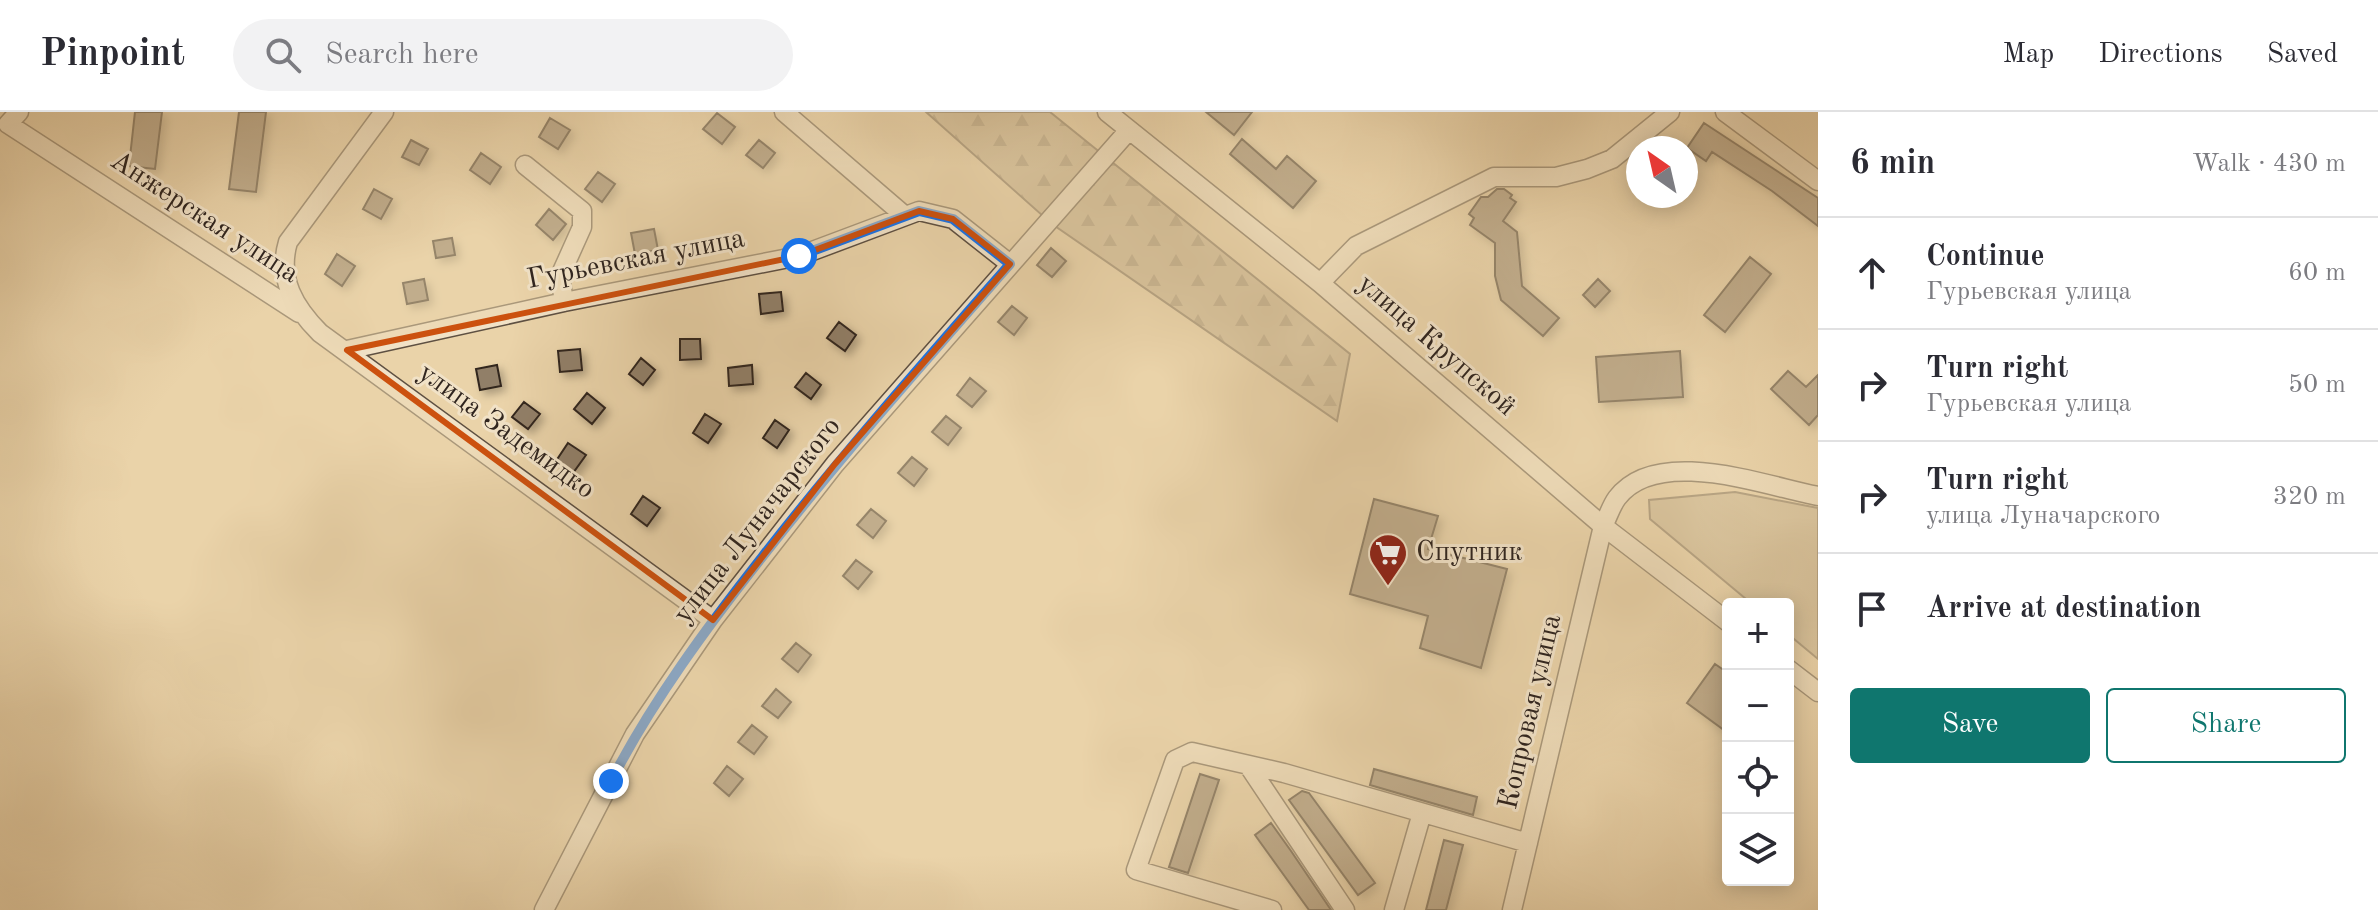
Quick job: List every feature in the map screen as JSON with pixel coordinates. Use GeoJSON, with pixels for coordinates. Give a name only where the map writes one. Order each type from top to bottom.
{"type":"FeatureCollection","features":[{"type":"Feature","properties":{"kind":"street","name":"Анжерская улица"},"geometry":{"type":"LineString","coordinates":[[19,112],[8,124],[302,315]]}},
{"type":"Feature","properties":{"kind":"street","name":"улица Задемидко"},"geometry":{"type":"LineString","coordinates":[[384,112],[288,242],[283,256],[285,275],[291,297],[302,315],[320,333],[713,620]]}},
{"type":"Feature","properties":{"kind":"street"},"geometry":{"type":"LineString","coordinates":[[784,112],[905,216]]}},
{"type":"Feature","properties":{"kind":"street","name":"улица Крупской"},"geometry":{"type":"LineString","coordinates":[[1107,112],[1320,283],[1603,526],[1722,617]]}},
{"type":"Feature","properties":{"kind":"street"},"geometry":{"type":"LineString","coordinates":[[1320,283],[1356,246],[1494,177],[1556,177],[1587,169],[1612,159],[1670,112]]}},
{"type":"Feature","properties":{"kind":"street"},"geometry":{"type":"LineString","coordinates":[[1725,112],[1818,181]]}},
{"type":"Feature","properties":{"kind":"street","name":"улица Луначарского"},"geometry":{"type":"LineString","coordinates":[[544,910],[635,734],[713,620],[835,464],[1129,130]]}},
{"type":"Feature","properties":{"kind":"street"},"geometry":{"type":"LineString","coordinates":[[525,165],[582,211],[582,227],[560,276],[564,302]]}},
{"type":"Feature","properties":{"kind":"street","name":"Гурьевская улица"},"geometry":{"type":"LineString","coordinates":[[347,350],[564,302],[799,256],[919,211],[953,219],[1010,264]]}},
{"type":"Feature","properties":{"kind":"street","name":"Копровая улица"},"geometry":{"type":"LineString","coordinates":[[1512,910],[1603,526],[1618,497],[1648,475],[1711,471],[1818,496]]}},
{"type":"Feature","properties":{"kind":"street"},"geometry":{"type":"LineString","coordinates":[[1789,670],[1818,692]]}},
{"type":"Feature","properties":{"kind":"street"},"geometry":{"type":"LineString","coordinates":[[1272,910],[1136,870],[1175,760],[1192,752],[1248,765],[1528,843]]}},
{"type":"Feature","properties":{"kind":"street"},"geometry":{"type":"LineString","coordinates":[[1248,765],[1345,910]]}},
{"type":"Feature","properties":{"kind":"street"},"geometry":{"type":"LineString","coordinates":[[1394,910],[1422,813]]}},
{"type":"Feature","properties":{"kind":"highlighted area"},"geometry":{"type":"Polygon","coordinates":[[[919,211],[953,219],[1010,264],[835,464],[713,620],[347,350],[799,256],[919,211]]]}},
{"type":"Feature","properties":{"kind":"green space"},"geometry":{"type":"Polygon","coordinates":[[[926,112],[1050,112],[1350,354],[1337,421],[1052,224],[926,112]]]}},
{"type":"Feature","properties":{"kind":"green space"},"geometry":{"type":"Polygon","coordinates":[[[1735,492],[1818,508],[1818,659],[1794,639],[1794,598],[1745,598],[1650,519],[1649,500],[1735,492]]]}},
{"type":"Feature","properties":{"kind":"building"},"geometry":{"type":"Polygon","coordinates":[[[135,112],[162,112],[155,169],[129,166],[135,112]]]}},
{"type":"Feature","properties":{"kind":"building"},"geometry":{"type":"Polygon","coordinates":[[[239,112],[266,112],[256,192],[229,189],[239,112]]]}},
{"type":"Feature","properties":{"kind":"building"},"geometry":{"type":"Polygon","coordinates":[[[1206,112],[1252,112],[1234,135],[1206,112]]]}},
{"type":"Feature","properties":{"kind":"building"},"geometry":{"type":"Polygon","coordinates":[[[717,113],[735,127],[722,144],[703,129],[717,113]]]}},
{"type":"Feature","properties":{"kind":"building"},"geometry":{"type":"Polygon","coordinates":[[[550,118],[570,130],[558,149],[539,137],[550,118]]]}},
{"type":"Feature","properties":{"kind":"building"},"geometry":{"type":"Polygon","coordinates":[[[1704,123],[1818,198],[1818,226],[1712,152],[1706,161],[1698,156],[1698,136],[1695,136],[1704,123]]]}},
{"type":"Feature","properties":{"kind":"building"},"geometry":{"type":"Polygon","coordinates":[[[1242,139],[1276,169],[1287,156],[1316,181],[1293,208],[1230,154],[1242,139]]]}},
{"type":"Feature","properties":{"kind":"building"},"geometry":{"type":"Polygon","coordinates":[[[411,140],[428,149],[419,165],[402,157],[411,140]]]}},
{"type":"Feature","properties":{"kind":"building"},"geometry":{"type":"Polygon","coordinates":[[[759,140],[775,153],[763,168],[746,155],[759,140]]]}},
{"type":"Feature","properties":{"kind":"building"},"geometry":{"type":"Polygon","coordinates":[[[481,153],[501,167],[490,184],[470,170],[481,153]]]}},
{"type":"Feature","properties":{"kind":"building"},"geometry":{"type":"Polygon","coordinates":[[[598,172],[615,184],[602,202],[585,189],[598,172]]]}},
{"type":"Feature","properties":{"kind":"building"},"geometry":{"type":"Polygon","coordinates":[[[374,189],[392,199],[381,219],[363,209],[374,189]]]}},
{"type":"Feature","properties":{"kind":"building"},"geometry":{"type":"Polygon","coordinates":[[[1497,189],[1504,189],[1516,202],[1503,221],[1517,232],[1522,286],[1559,318],[1543,336],[1501,300],[1495,276],[1495,243],[1470,225],[1474,218],[1469,214],[1481,197],[1488,197],[1497,189]]]}},
{"type":"Feature","properties":{"kind":"building"},"geometry":{"type":"Polygon","coordinates":[[[549,209],[566,224],[553,240],[536,225],[549,209]]]}},
{"type":"Feature","properties":{"kind":"building"},"geometry":{"type":"Polygon","coordinates":[[[654,229],[658,250],[635,254],[631,233],[654,229]]]}},
{"type":"Feature","properties":{"kind":"building"},"geometry":{"type":"Polygon","coordinates":[[[452,238],[455,255],[436,258],[433,241],[452,238]]]}},
{"type":"Feature","properties":{"kind":"building"},"geometry":{"type":"Polygon","coordinates":[[[1051,248],[1066,261],[1052,277],[1037,265],[1051,248]]]}},
{"type":"Feature","properties":{"kind":"building"},"geometry":{"type":"Polygon","coordinates":[[[337,254],[355,266],[342,286],[325,274],[337,254]]]}},
{"type":"Feature","properties":{"kind":"building"},"geometry":{"type":"Polygon","coordinates":[[[1750,257],[1771,274],[1725,332],[1704,315],[1750,257]]]}},
{"type":"Feature","properties":{"kind":"building"},"geometry":{"type":"Polygon","coordinates":[[[424,279],[428,300],[407,304],[403,283],[424,279]]]}},
{"type":"Feature","properties":{"kind":"building"},"geometry":{"type":"Polygon","coordinates":[[[1598,279],[1610,291],[1595,307],[1583,295],[1598,279]]]}},
{"type":"Feature","properties":{"kind":"building"},"geometry":{"type":"Polygon","coordinates":[[[781,292],[783,311],[761,314],[759,294],[781,292]]]}},
{"type":"Feature","properties":{"kind":"building"},"geometry":{"type":"Polygon","coordinates":[[[1012,306],[1027,318],[1014,335],[998,322],[1012,306]]]}},
{"type":"Feature","properties":{"kind":"building"},"geometry":{"type":"Polygon","coordinates":[[[839,322],[856,335],[845,351],[827,338],[839,322]]]}},
{"type":"Feature","properties":{"kind":"building"},"geometry":{"type":"Polygon","coordinates":[[[680,339],[700,339],[701,359],[680,360],[680,339]]]}},
{"type":"Feature","properties":{"kind":"building"},"geometry":{"type":"Polygon","coordinates":[[[580,349],[582,370],[560,372],[558,351],[580,349]]]}},
{"type":"Feature","properties":{"kind":"building"},"geometry":{"type":"Polygon","coordinates":[[[1680,351],[1683,397],[1599,402],[1596,357],[1680,351]]]}},
{"type":"Feature","properties":{"kind":"building"},"geometry":{"type":"Polygon","coordinates":[[[641,358],[655,370],[643,385],[629,374],[641,358]]]}},
{"type":"Feature","properties":{"kind":"building"},"geometry":{"type":"Polygon","coordinates":[[[497,365],[501,386],[480,390],[476,369],[497,365]]]}},
{"type":"Feature","properties":{"kind":"building"},"geometry":{"type":"Polygon","coordinates":[[[752,365],[753,384],[729,386],[728,368],[752,365]]]}},
{"type":"Feature","properties":{"kind":"building"},"geometry":{"type":"Polygon","coordinates":[[[1788,371],[1806,387],[1818,375],[1818,415],[1809,425],[1771,389],[1788,371]]]}},
{"type":"Feature","properties":{"kind":"building"},"geometry":{"type":"Polygon","coordinates":[[[806,373],[821,385],[811,399],[795,387],[806,373]]]}},
{"type":"Feature","properties":{"kind":"building"},"geometry":{"type":"Polygon","coordinates":[[[970,378],[986,391],[972,407],[957,395],[970,378]]]}},
{"type":"Feature","properties":{"kind":"building"},"geometry":{"type":"Polygon","coordinates":[[[587,393],[605,408],[592,424],[574,409],[587,393]]]}},
{"type":"Feature","properties":{"kind":"building"},"geometry":{"type":"Polygon","coordinates":[[[524,402],[540,414],[528,429],[512,417],[524,402]]]}},
{"type":"Feature","properties":{"kind":"building"},"geometry":{"type":"Polygon","coordinates":[[[705,414],[721,424],[708,443],[693,433],[705,414]]]}},
{"type":"Feature","properties":{"kind":"building"},"geometry":{"type":"Polygon","coordinates":[[[946,416],[961,428],[948,445],[932,432],[946,416]]]}},
{"type":"Feature","properties":{"kind":"building"},"geometry":{"type":"Polygon","coordinates":[[[775,420],[789,430],[777,448],[763,438],[775,420]]]}},
{"type":"Feature","properties":{"kind":"building"},"geometry":{"type":"Polygon","coordinates":[[[568,443],[586,455],[573,473],[556,461],[568,443]]]}},
{"type":"Feature","properties":{"kind":"building"},"geometry":{"type":"Polygon","coordinates":[[[912,457],[927,469],[914,486],[898,473],[912,457]]]}},
{"type":"Feature","properties":{"kind":"building"},"geometry":{"type":"Polygon","coordinates":[[[643,496],[660,508],[647,526],[631,514],[643,496]]]}},
{"type":"Feature","properties":{"kind":"building","name":"Спутник"},"geometry":{"type":"Polygon","coordinates":[[[1374,499],[1438,516],[1428,549],[1507,569],[1481,668],[1420,648],[1428,616],[1350,594],[1374,499]]]}},
{"type":"Feature","properties":{"kind":"building"},"geometry":{"type":"Polygon","coordinates":[[[871,509],[886,521],[873,538],[857,525],[871,509]]]}},
{"type":"Feature","properties":{"kind":"building"},"geometry":{"type":"Polygon","coordinates":[[[856,560],[872,572],[858,589],[843,576],[856,560]]]}},
{"type":"Feature","properties":{"kind":"building"},"geometry":{"type":"Polygon","coordinates":[[[796,643],[811,655],[798,672],[782,659],[796,643]]]}},
{"type":"Feature","properties":{"kind":"building"},"geometry":{"type":"Polygon","coordinates":[[[1715,664],[1722,669],[1722,729],[1687,703],[1715,664]]]}},
{"type":"Feature","properties":{"kind":"building"},"geometry":{"type":"Polygon","coordinates":[[[776,689],[791,702],[778,718],[762,706],[776,689]]]}},
{"type":"Feature","properties":{"kind":"building"},"geometry":{"type":"Polygon","coordinates":[[[752,725],[767,737],[754,754],[738,742],[752,725]]]}},
{"type":"Feature","properties":{"kind":"building"},"geometry":{"type":"Polygon","coordinates":[[[727,766],[743,779],[729,796],[714,783],[727,766]]]}},
{"type":"Feature","properties":{"kind":"building"},"geometry":{"type":"Polygon","coordinates":[[[1374,769],[1477,797],[1473,815],[1370,785],[1374,769]]]}},
{"type":"Feature","properties":{"kind":"building"},"geometry":{"type":"Polygon","coordinates":[[[1200,774],[1219,780],[1188,873],[1169,867],[1200,774]]]}},
{"type":"Feature","properties":{"kind":"building"},"geometry":{"type":"Polygon","coordinates":[[[1302,791],[1309,793],[1375,883],[1358,895],[1289,800],[1302,791]]]}},
{"type":"Feature","properties":{"kind":"building"},"geometry":{"type":"Polygon","coordinates":[[[1271,823],[1331,910],[1309,910],[1255,835],[1271,823]]]}},
{"type":"Feature","properties":{"kind":"building"},"geometry":{"type":"Polygon","coordinates":[[[1444,840],[1463,845],[1446,910],[1426,910],[1444,840]]]}},
{"type":"Feature","properties":{"kind":"place","name":"Спутник"},"geometry":{"type":"Point","coordinates":[1388,587]}},
{"type":"Feature","properties":{"kind":"route"},"geometry":{"type":"LineString","coordinates":[[611,781],[635,734],[713,620],[835,464],[1010,264],[953,219],[919,211],[799,256]]}}]}
